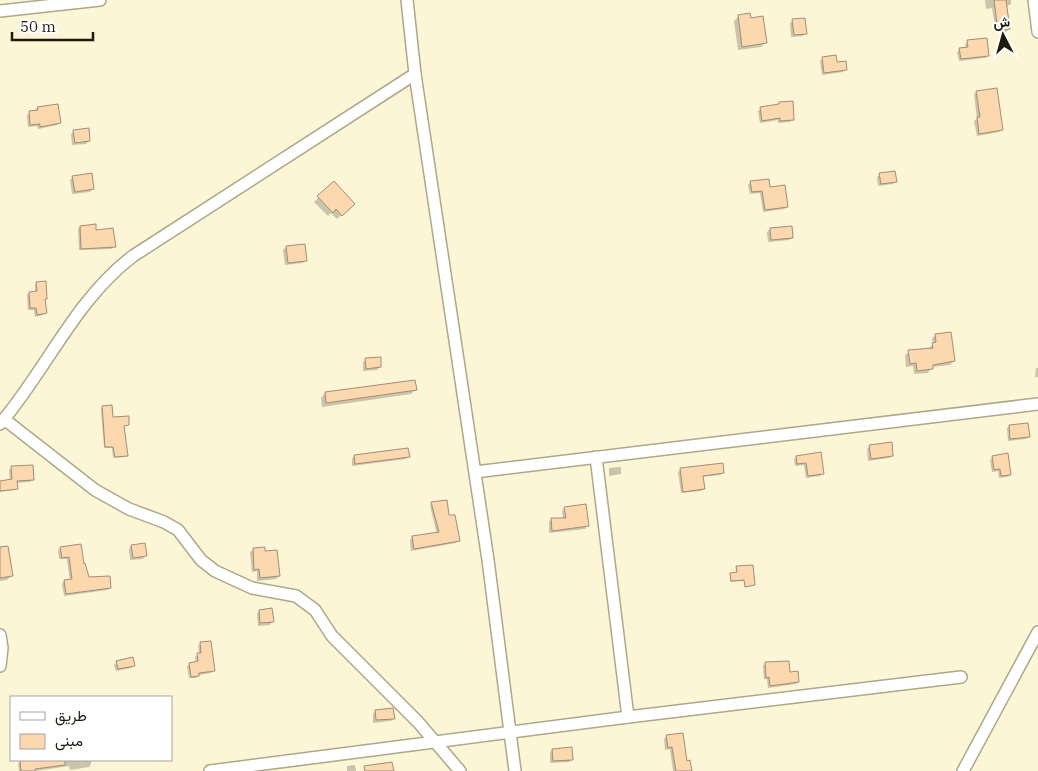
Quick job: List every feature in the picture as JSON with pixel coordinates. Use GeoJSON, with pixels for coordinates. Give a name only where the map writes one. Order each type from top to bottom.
{"type":"FeatureCollection","features":[{"type":"Feature","properties":{"kind":"street"},"geometry":{"type":"LineString","coordinates":[[0,11],[100,0]]}},
{"type":"Feature","properties":{"kind":"street"},"geometry":{"type":"LineString","coordinates":[[407,0],[415,74],[488,560],[515,771]]}},
{"type":"Feature","properties":{"kind":"street"},"geometry":{"type":"LineString","coordinates":[[1034,0],[1038,32]]}},
{"type":"Feature","properties":{"kind":"street"},"geometry":{"type":"LineString","coordinates":[[415,74],[115,269],[68,326],[2,422],[96,490],[128,509],[164,522],[178,530],[202,560],[215,571],[252,588],[296,596],[315,610],[332,636],[435,741],[460,771]]}},
{"type":"Feature","properties":{"kind":"street"},"geometry":{"type":"LineString","coordinates":[[475,472],[1038,404]]}},
{"type":"Feature","properties":{"kind":"street"},"geometry":{"type":"LineString","coordinates":[[596,457],[628,717]]}},
{"type":"Feature","properties":{"kind":"street"},"geometry":{"type":"LineString","coordinates":[[963,771],[1038,632]]}},
{"type":"Feature","properties":{"kind":"street"},"geometry":{"type":"LineString","coordinates":[[0,635],[2,648],[0,666]]}},
{"type":"Feature","properties":{"kind":"street"},"geometry":{"type":"LineString","coordinates":[[210,771],[435,741],[961,677]]}},
{"type":"Feature","properties":{"kind":"building"},"geometry":{"type":"Polygon","coordinates":[[[994,0],[1006,0],[1010,29],[998,31],[994,0]]]}},
{"type":"Feature","properties":{"kind":"building"},"geometry":{"type":"Polygon","coordinates":[[[750,13],[751,18],[763,16],[767,43],[742,47],[738,15],[750,13]]]}},
{"type":"Feature","properties":{"kind":"building"},"geometry":{"type":"Polygon","coordinates":[[[805,18],[807,34],[794,35],[792,19],[805,18]]]}},
{"type":"Feature","properties":{"kind":"building"},"geometry":{"type":"Polygon","coordinates":[[[987,38],[989,56],[961,59],[959,48],[968,47],[967,40],[987,38]]]}},
{"type":"Feature","properties":{"kind":"building"},"geometry":{"type":"Polygon","coordinates":[[[836,55],[837,62],[846,61],[847,70],[824,73],[822,57],[836,55]]]}},
{"type":"Feature","properties":{"kind":"building"},"geometry":{"type":"Polygon","coordinates":[[[997,88],[1003,130],[979,134],[977,117],[980,117],[976,91],[997,88]]]}},
{"type":"Feature","properties":{"kind":"building"},"geometry":{"type":"Polygon","coordinates":[[[793,101],[794,120],[780,121],[780,118],[762,121],[760,107],[779,104],[779,102],[793,101]]]}},
{"type":"Feature","properties":{"kind":"building"},"geometry":{"type":"Polygon","coordinates":[[[58,104],[61,123],[40,127],[40,124],[30,125],[29,111],[38,110],[37,107],[58,104]]]}},
{"type":"Feature","properties":{"kind":"building"},"geometry":{"type":"Polygon","coordinates":[[[89,128],[90,141],[75,143],[73,130],[89,128]]]}},
{"type":"Feature","properties":{"kind":"building"},"geometry":{"type":"Polygon","coordinates":[[[895,171],[897,182],[881,184],[879,173],[895,171]]]}},
{"type":"Feature","properties":{"kind":"building"},"geometry":{"type":"Polygon","coordinates":[[[92,173],[94,189],[75,192],[72,176],[92,173]]]}},
{"type":"Feature","properties":{"kind":"building"},"geometry":{"type":"Polygon","coordinates":[[[769,179],[770,187],[785,185],[788,207],[765,210],[762,191],[752,192],[750,181],[769,179]]]}},
{"type":"Feature","properties":{"kind":"building"},"geometry":{"type":"Polygon","coordinates":[[[334,181],[355,204],[342,216],[336,209],[333,213],[317,196],[334,181]]]}},
{"type":"Feature","properties":{"kind":"building"},"geometry":{"type":"Polygon","coordinates":[[[96,224],[96,230],[113,228],[116,247],[81,249],[80,226],[96,224]]]}},
{"type":"Feature","properties":{"kind":"building"},"geometry":{"type":"Polygon","coordinates":[[[792,226],[793,238],[771,240],[770,228],[792,226]]]}},
{"type":"Feature","properties":{"kind":"building"},"geometry":{"type":"Polygon","coordinates":[[[305,244],[307,261],[288,263],[286,246],[305,244]]]}},
{"type":"Feature","properties":{"kind":"building"},"geometry":{"type":"Polygon","coordinates":[[[46,281],[47,299],[45,299],[47,313],[37,315],[36,308],[30,308],[29,292],[37,291],[36,282],[46,281]]]}},
{"type":"Feature","properties":{"kind":"building"},"geometry":{"type":"Polygon","coordinates":[[[951,332],[955,361],[933,365],[933,369],[917,371],[916,363],[910,364],[908,350],[933,348],[932,343],[936,342],[935,334],[951,332]]]}},
{"type":"Feature","properties":{"kind":"building"},"geometry":{"type":"Polygon","coordinates":[[[381,357],[381,367],[366,369],[365,358],[381,357]]]}},
{"type":"Feature","properties":{"kind":"building"},"geometry":{"type":"Polygon","coordinates":[[[415,380],[417,390],[326,403],[325,392],[415,380]]]}},
{"type":"Feature","properties":{"kind":"building"},"geometry":{"type":"Polygon","coordinates":[[[112,405],[113,417],[129,416],[129,425],[124,426],[128,456],[115,457],[113,447],[105,447],[102,406],[112,405]]]}},
{"type":"Feature","properties":{"kind":"building"},"geometry":{"type":"Polygon","coordinates":[[[1028,423],[1030,437],[1010,439],[1009,425],[1028,423]]]}},
{"type":"Feature","properties":{"kind":"building"},"geometry":{"type":"Polygon","coordinates":[[[892,442],[893,456],[871,459],[869,445],[892,442]]]}},
{"type":"Feature","properties":{"kind":"building"},"geometry":{"type":"Polygon","coordinates":[[[408,448],[410,457],[355,464],[354,455],[408,448]]]}},
{"type":"Feature","properties":{"kind":"building"},"geometry":{"type":"Polygon","coordinates":[[[821,452],[824,474],[808,476],[806,463],[797,464],[796,456],[821,452]]]}},
{"type":"Feature","properties":{"kind":"building"},"geometry":{"type":"Polygon","coordinates":[[[1008,453],[1011,475],[1001,476],[1000,469],[994,470],[992,456],[1008,453]]]}},
{"type":"Feature","properties":{"kind":"building"},"geometry":{"type":"Polygon","coordinates":[[[723,463],[724,473],[703,476],[705,489],[683,492],[680,468],[723,463]]]}},
{"type":"Feature","properties":{"kind":"building"},"geometry":{"type":"Polygon","coordinates":[[[33,465],[34,480],[17,481],[18,489],[0,491],[0,481],[12,479],[11,466],[33,465]]]}},
{"type":"Feature","properties":{"kind":"building"},"geometry":{"type":"Polygon","coordinates":[[[447,500],[449,515],[455,515],[460,541],[414,549],[412,536],[439,532],[431,502],[447,500]]]}},
{"type":"Feature","properties":{"kind":"building"},"geometry":{"type":"Polygon","coordinates":[[[586,504],[589,526],[552,531],[551,518],[566,518],[564,507],[586,504]]]}},
{"type":"Feature","properties":{"kind":"building"},"geometry":{"type":"Polygon","coordinates":[[[145,543],[147,556],[133,558],[131,545],[145,543]]]}},
{"type":"Feature","properties":{"kind":"building"},"geometry":{"type":"Polygon","coordinates":[[[81,544],[84,564],[89,577],[110,576],[111,588],[66,594],[64,580],[72,579],[69,557],[62,558],[60,547],[81,544]]]}},
{"type":"Feature","properties":{"kind":"building"},"geometry":{"type":"Polygon","coordinates":[[[8,546],[13,576],[0,578],[0,547],[8,546]]]}},
{"type":"Feature","properties":{"kind":"building"},"geometry":{"type":"Polygon","coordinates":[[[265,547],[265,551],[277,550],[280,576],[260,578],[259,569],[254,570],[253,548],[265,547]]]}},
{"type":"Feature","properties":{"kind":"building"},"geometry":{"type":"Polygon","coordinates":[[[753,565],[755,585],[745,587],[744,580],[731,581],[730,573],[737,572],[736,566],[753,565]]]}},
{"type":"Feature","properties":{"kind":"building"},"geometry":{"type":"Polygon","coordinates":[[[272,608],[274,622],[260,623],[259,610],[272,608]]]}},
{"type":"Feature","properties":{"kind":"building"},"geometry":{"type":"Polygon","coordinates":[[[211,641],[215,671],[199,673],[199,676],[191,677],[189,663],[198,661],[197,653],[201,653],[200,642],[211,641]]]}},
{"type":"Feature","properties":{"kind":"building"},"geometry":{"type":"Polygon","coordinates":[[[133,657],[135,666],[118,669],[116,661],[133,657]]]}},
{"type":"Feature","properties":{"kind":"building"},"geometry":{"type":"Polygon","coordinates":[[[789,661],[790,672],[798,671],[799,682],[770,686],[769,677],[766,678],[765,662],[789,661]]]}},
{"type":"Feature","properties":{"kind":"building"},"geometry":{"type":"Polygon","coordinates":[[[393,708],[395,719],[376,720],[375,710],[393,708]]]}},
{"type":"Feature","properties":{"kind":"building"},"geometry":{"type":"Polygon","coordinates":[[[683,733],[687,761],[690,760],[692,771],[676,771],[672,747],[668,748],[666,735],[683,733]]]}},
{"type":"Feature","properties":{"kind":"building"},"geometry":{"type":"Polygon","coordinates":[[[572,747],[573,760],[553,761],[552,749],[572,747]]]}},
{"type":"Feature","properties":{"kind":"building"},"geometry":{"type":"Polygon","coordinates":[[[20,761],[65,761],[65,765],[35,769],[35,771],[21,771],[20,761]]]}},
{"type":"Feature","properties":{"kind":"building"},"geometry":{"type":"Polygon","coordinates":[[[392,762],[394,771],[365,771],[364,766],[392,762]]]}}]}
